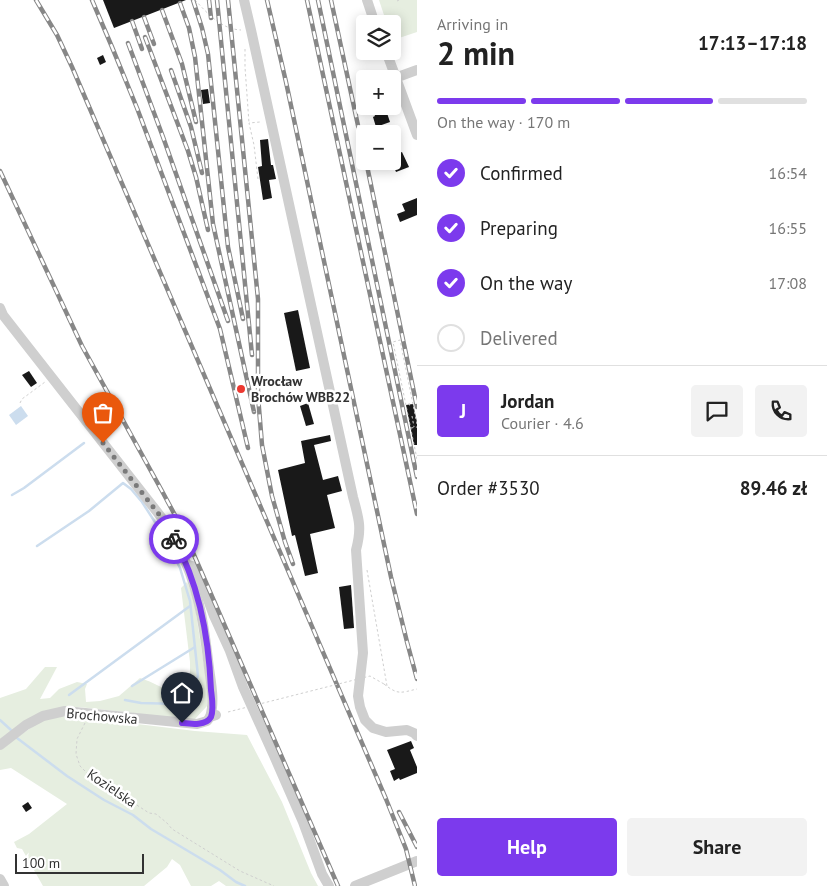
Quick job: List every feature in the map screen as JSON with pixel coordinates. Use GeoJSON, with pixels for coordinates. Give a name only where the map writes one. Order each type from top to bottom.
{"type":"FeatureCollection","features":[{"type":"Feature","properties":{"kind":"street"},"geometry":{"type":"LineString","coordinates":[[244,0],[360,525],[360,537],[356,550],[363,652],[359,701],[365,720],[373,728],[386,732],[407,730],[414,732],[417,736]]}},
{"type":"Feature","properties":{"kind":"street"},"geometry":{"type":"LineString","coordinates":[[367,0],[373,15]]}},
{"type":"Feature","properties":{"kind":"street"},"geometry":{"type":"LineString","coordinates":[[401,76],[417,70]]}},
{"type":"Feature","properties":{"kind":"street"},"geometry":{"type":"LineString","coordinates":[[401,92],[417,135]]}},
{"type":"Feature","properties":{"kind":"street"},"geometry":{"type":"LineString","coordinates":[[0,308],[51,377],[165,522],[187,565],[197,598],[211,679],[212,710],[219,714]]}},
{"type":"Feature","properties":{"kind":"street"},"geometry":{"type":"LineString","coordinates":[[187,565],[192,566],[199,575],[243,687],[275,758],[322,874],[329,886]]}},
{"type":"Feature","properties":{"kind":"street","name":"Brochowska"},"geometry":{"type":"LineString","coordinates":[[0,745],[26,725],[43,716],[65,711],[197,724],[219,714]]}},
{"type":"Feature","properties":{"kind":"street"},"geometry":{"type":"LineString","coordinates":[[355,886],[417,861]]}},
{"type":"Feature","properties":{"kind":"street"},"geometry":{"type":"LineString","coordinates":[[0,879],[4,886]]}},
{"type":"Feature","properties":{"kind":"path"},"geometry":{"type":"LineString","coordinates":[[196,0],[219,23],[237,30],[252,30]]}},
{"type":"Feature","properties":{"kind":"path"},"geometry":{"type":"LineString","coordinates":[[244,44],[249,123],[254,144],[258,178]]}},
{"type":"Feature","properties":{"kind":"path"},"geometry":{"type":"LineString","coordinates":[[249,123],[271,120]]}},
{"type":"Feature","properties":{"kind":"path"},"geometry":{"type":"LineString","coordinates":[[417,424],[400,340],[393,342],[417,459]]}},
{"type":"Feature","properties":{"kind":"path"},"geometry":{"type":"LineString","coordinates":[[20,403],[22,399],[51,377]]}},
{"type":"Feature","properties":{"kind":"path"},"geometry":{"type":"LineString","coordinates":[[406,403],[412,402]]}},
{"type":"Feature","properties":{"kind":"path"},"geometry":{"type":"LineString","coordinates":[[409,403],[410,408]]}},
{"type":"Feature","properties":{"kind":"path"},"geometry":{"type":"LineString","coordinates":[[411,428],[416,427],[412,416]]}},
{"type":"Feature","properties":{"kind":"path"},"geometry":{"type":"LineString","coordinates":[[367,566],[387,686]]}},
{"type":"Feature","properties":{"kind":"path"},"geometry":{"type":"LineString","coordinates":[[219,714],[370,676],[398,693],[417,689]]}},
{"type":"Feature","properties":{"kind":"path","name":"Kozielska"},"geometry":{"type":"LineString","coordinates":[[88,713],[77,739],[76,750],[77,761],[93,779],[149,813],[156,814],[172,829],[240,871],[274,886]]}},
{"type":"Feature","properties":{"kind":"shaded area"},"geometry":{"type":"Polygon","coordinates":[[[379,0],[417,0],[417,32],[401,37],[401,15],[384,15],[379,0]]]}},
{"type":"Feature","properties":{"kind":"shaded area"},"geometry":{"type":"Polygon","coordinates":[[[187,582],[194,600],[208,692],[207,706],[195,719],[176,719],[79,707],[57,710],[0,742],[0,698],[26,689],[45,667],[57,667],[40,699],[50,698],[59,689],[77,682],[87,684],[85,689],[86,702],[100,701],[119,696],[140,678],[178,693],[190,682],[190,662],[181,588],[187,582]]]}},
{"type":"Feature","properties":{"kind":"shaded area"},"geometry":{"type":"Polygon","coordinates":[[[63,715],[195,731],[247,735],[282,802],[318,886],[226,886],[219,881],[211,886],[191,886],[180,865],[172,859],[167,867],[144,886],[43,886],[22,849],[17,848],[14,842],[29,834],[67,804],[11,768],[0,770],[0,749],[41,721],[63,715]]]}},
{"type":"Feature","properties":{"kind":"water"},"geometry":{"type":"Polygon","coordinates":[[[21,406],[28,416],[16,425],[9,415],[21,406]]]}},
{"type":"Feature","properties":{"kind":"building"},"geometry":{"type":"Polygon","coordinates":[[[103,0],[186,0],[114,28],[103,0]]]}},
{"type":"Feature","properties":{"kind":"building"},"geometry":{"type":"Polygon","coordinates":[[[103,55],[106,62],[100,65],[97,58],[103,55]]]}},
{"type":"Feature","properties":{"kind":"building"},"geometry":{"type":"Polygon","coordinates":[[[208,89],[210,103],[203,104],[201,90],[208,89]]]}},
{"type":"Feature","properties":{"kind":"building"},"geometry":{"type":"Polygon","coordinates":[[[388,115],[390,122],[375,125],[373,117],[388,115]]]}},
{"type":"Feature","properties":{"kind":"building"},"geometry":{"type":"Polygon","coordinates":[[[268,139],[271,165],[273,165],[276,179],[269,180],[272,198],[263,200],[258,167],[262,166],[260,140],[268,139]]]}},
{"type":"Feature","properties":{"kind":"building"},"geometry":{"type":"Polygon","coordinates":[[[401,152],[409,167],[396,172],[395,170],[401,170],[401,152]]]}},
{"type":"Feature","properties":{"kind":"building"},"geometry":{"type":"Polygon","coordinates":[[[417,198],[417,215],[400,222],[397,214],[405,211],[402,204],[417,198]]]}},
{"type":"Feature","properties":{"kind":"building"},"geometry":{"type":"Polygon","coordinates":[[[298,310],[310,368],[296,371],[284,313],[298,310]]]}},
{"type":"Feature","properties":{"kind":"building"},"geometry":{"type":"Polygon","coordinates":[[[29,371],[37,383],[31,387],[22,375],[29,371]]]}},
{"type":"Feature","properties":{"kind":"building"},"geometry":{"type":"Polygon","coordinates":[[[308,403],[314,424],[306,426],[300,406],[308,403]]]}},
{"type":"Feature","properties":{"kind":"building"},"geometry":{"type":"Polygon","coordinates":[[[413,404],[417,422],[417,445],[414,445],[406,405],[413,404]]]}},
{"type":"Feature","properties":{"kind":"building"},"geometry":{"type":"Polygon","coordinates":[[[330,435],[331,441],[314,445],[323,480],[338,476],[342,491],[327,495],[335,528],[310,534],[318,573],[305,576],[295,535],[292,536],[278,470],[305,463],[301,441],[330,435]]]}},
{"type":"Feature","properties":{"kind":"building"},"geometry":{"type":"Polygon","coordinates":[[[351,585],[354,628],[344,629],[339,587],[351,585]]]}},
{"type":"Feature","properties":{"kind":"building"},"geometry":{"type":"Polygon","coordinates":[[[411,741],[414,748],[410,750],[417,767],[417,773],[394,781],[390,771],[395,769],[387,750],[411,741]]]}},
{"type":"Feature","properties":{"kind":"building"},"geometry":{"type":"Polygon","coordinates":[[[28,802],[32,808],[26,812],[22,806],[28,802]]]}},
{"type":"Feature","properties":{"kind":"waterway"},"geometry":{"type":"LineString","coordinates":[[12,495],[84,443]]}},
{"type":"Feature","properties":{"kind":"waterway"},"geometry":{"type":"LineString","coordinates":[[37,546],[89,511],[123,483],[142,502],[162,533],[180,568],[190,601],[198,676],[190,693],[178,704],[141,703],[125,700]]}},
{"type":"Feature","properties":{"kind":"waterway"},"geometry":{"type":"LineString","coordinates":[[69,695],[190,606]]}},
{"type":"Feature","properties":{"kind":"waterway"},"geometry":{"type":"LineString","coordinates":[[132,686],[195,647]]}},
{"type":"Feature","properties":{"kind":"waterway"},"geometry":{"type":"LineString","coordinates":[[0,720],[11,730]]}},
{"type":"Feature","properties":{"kind":"waterway"},"geometry":{"type":"LineString","coordinates":[[17,738],[67,776],[104,800],[133,815],[151,829],[245,886]]}},
{"type":"Feature","properties":{"kind":"railway"},"geometry":{"type":"LineString","coordinates":[[36,0],[57,35],[72,67],[386,799],[406,849],[415,886]]}},
{"type":"Feature","properties":{"kind":"railway"},"geometry":{"type":"LineString","coordinates":[[92,0],[137,108],[220,329],[248,448]]}},
{"type":"Feature","properties":{"kind":"railway"},"geometry":{"type":"LineString","coordinates":[[193,0],[208,54],[228,247],[243,319]]}},
{"type":"Feature","properties":{"kind":"railway"},"geometry":{"type":"LineString","coordinates":[[209,0],[211,18]]}},
{"type":"Feature","properties":{"kind":"railway"},"geometry":{"type":"LineString","coordinates":[[217,0],[252,355]]}},
{"type":"Feature","properties":{"kind":"railway"},"geometry":{"type":"LineString","coordinates":[[228,0],[258,299],[258,396],[262,445],[272,496],[293,564]]}},
{"type":"Feature","properties":{"kind":"railway"},"geometry":{"type":"LineString","coordinates":[[267,0],[391,577],[417,679]]}},
{"type":"Feature","properties":{"kind":"railway"},"geometry":{"type":"LineString","coordinates":[[307,0],[417,514]]}},
{"type":"Feature","properties":{"kind":"railway"},"geometry":{"type":"LineString","coordinates":[[318,0],[417,477]]}},
{"type":"Feature","properties":{"kind":"railway"},"geometry":{"type":"LineString","coordinates":[[331,0],[358,125]]}},
{"type":"Feature","properties":{"kind":"railway"},"geometry":{"type":"LineString","coordinates":[[180,3],[189,28],[195,57],[213,224],[254,412]]}},
{"type":"Feature","properties":{"kind":"railway"},"geometry":{"type":"LineString","coordinates":[[162,10],[182,64],[196,122]]}},
{"type":"Feature","properties":{"kind":"railway"},"geometry":{"type":"LineString","coordinates":[[144,17],[154,44]]}},
{"type":"Feature","properties":{"kind":"railway"},"geometry":{"type":"LineString","coordinates":[[132,21],[142,49]]}},
{"type":"Feature","properties":{"kind":"railway"},"geometry":{"type":"LineString","coordinates":[[145,37],[188,151],[208,230]]}},
{"type":"Feature","properties":{"kind":"railway"},"geometry":{"type":"LineString","coordinates":[[128,43],[228,321]]}},
{"type":"Feature","properties":{"kind":"railway"},"geometry":{"type":"LineString","coordinates":[[171,70],[191,127],[202,173]]}},
{"type":"Feature","properties":{"kind":"railway"},"geometry":{"type":"LineString","coordinates":[[368,170],[417,407]]}},
{"type":"Feature","properties":{"kind":"railway"},"geometry":{"type":"LineString","coordinates":[[0,171],[82,346],[184,532],[338,886]]}},
{"type":"Feature","properties":{"kind":"railway"},"geometry":{"type":"LineString","coordinates":[[399,812],[417,847]]}},
{"type":"Feature","properties":{"kind":"way so far"},"geometry":{"type":"LineString","coordinates":[[103,443],[165,522],[174,539]]}},
{"type":"Feature","properties":{"kind":"place","name":"Wrocław Brochów WBB22"},"geometry":{"type":"Point","coordinates":[241,389]}},
{"type":"Feature","properties":{"kind":"route"},"geometry":{"type":"LineString","coordinates":[[174,539],[187,565],[197,598],[211,679],[212,710],[210,717],[207,721],[197,724],[182,723]]}}]}
